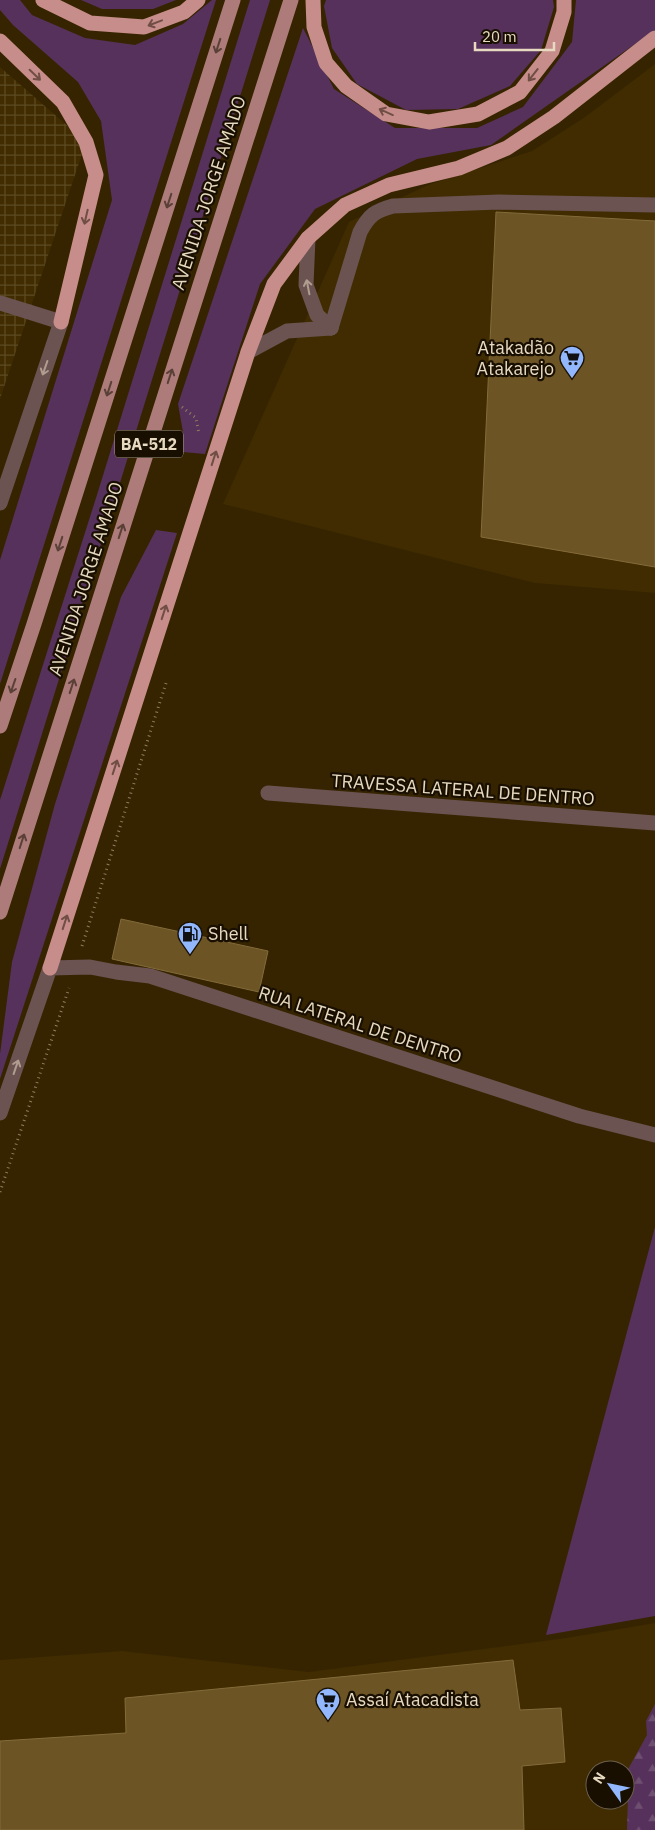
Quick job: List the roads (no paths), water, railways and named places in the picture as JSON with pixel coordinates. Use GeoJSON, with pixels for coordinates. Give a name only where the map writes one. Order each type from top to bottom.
{"type":"FeatureCollection","features":[{"type":"Feature","properties":{"kind":"highway"},"geometry":{"type":"LineString","coordinates":[[43,0],[90,23],[144,27],[184,12],[198,0]]}},
{"type":"Feature","properties":{"kind":"highway"},"geometry":{"type":"LineString","coordinates":[[313,0],[314,27],[326,63],[346,86],[386,114],[429,122],[478,114],[520,92],[552,50],[564,12],[564,0]]}},
{"type":"Feature","properties":{"kind":"highway"},"geometry":{"type":"LineString","coordinates":[[50,968],[248,352],[274,284],[308,238],[345,205],[389,185],[459,168],[507,148],[554,117],[655,38]]}},
{"type":"Feature","properties":{"kind":"highway"},"geometry":{"type":"LineString","coordinates":[[0,41],[63,102],[86,142],[96,176],[61,322]]}},
{"type":"Feature","properties":{"kind":"main road","name":"AVENIDA JORGE AMADO"},"geometry":{"type":"LineString","coordinates":[[0,726],[233,0]]}},
{"type":"Feature","properties":{"kind":"main road","name":"AVENIDA JORGE AMADO"},"geometry":{"type":"LineString","coordinates":[[0,912],[291,0]]}},
{"type":"Feature","properties":{"kind":"street"},"geometry":{"type":"LineString","coordinates":[[331,328],[360,232],[376,211],[392,206],[500,202],[655,205]]}},
{"type":"Feature","properties":{"kind":"street"},"geometry":{"type":"LineString","coordinates":[[308,238],[306,285],[317,315],[331,328]]}},
{"type":"Feature","properties":{"kind":"street"},"geometry":{"type":"LineString","coordinates":[[0,303],[61,322],[0,503]]}},
{"type":"Feature","properties":{"kind":"street"},"geometry":{"type":"LineString","coordinates":[[248,352],[287,331],[331,328]]}},
{"type":"Feature","properties":{"kind":"street","name":"TRAVESSA LATERAL DE DENTRO"},"geometry":{"type":"LineString","coordinates":[[268,793],[655,823]]}},
{"type":"Feature","properties":{"kind":"street","name":"RUA LATERAL DE DENTRO"},"geometry":{"type":"LineString","coordinates":[[50,968],[90,967],[150,976],[579,1116],[655,1135]]}},
{"type":"Feature","properties":{"kind":"street"},"geometry":{"type":"LineString","coordinates":[[0,1113],[50,968]]}},
{"type":"Feature","properties":{"kind":"place","name":"Atakadão Atakarejo"},"geometry":{"type":"Point","coordinates":[572,379]}},
{"type":"Feature","properties":{"kind":"place","name":"Shell"},"geometry":{"type":"Point","coordinates":[190,955]}},
{"type":"Feature","properties":{"kind":"place","name":"Assaí Atacadista"},"geometry":{"type":"Point","coordinates":[328,1721]}}]}
